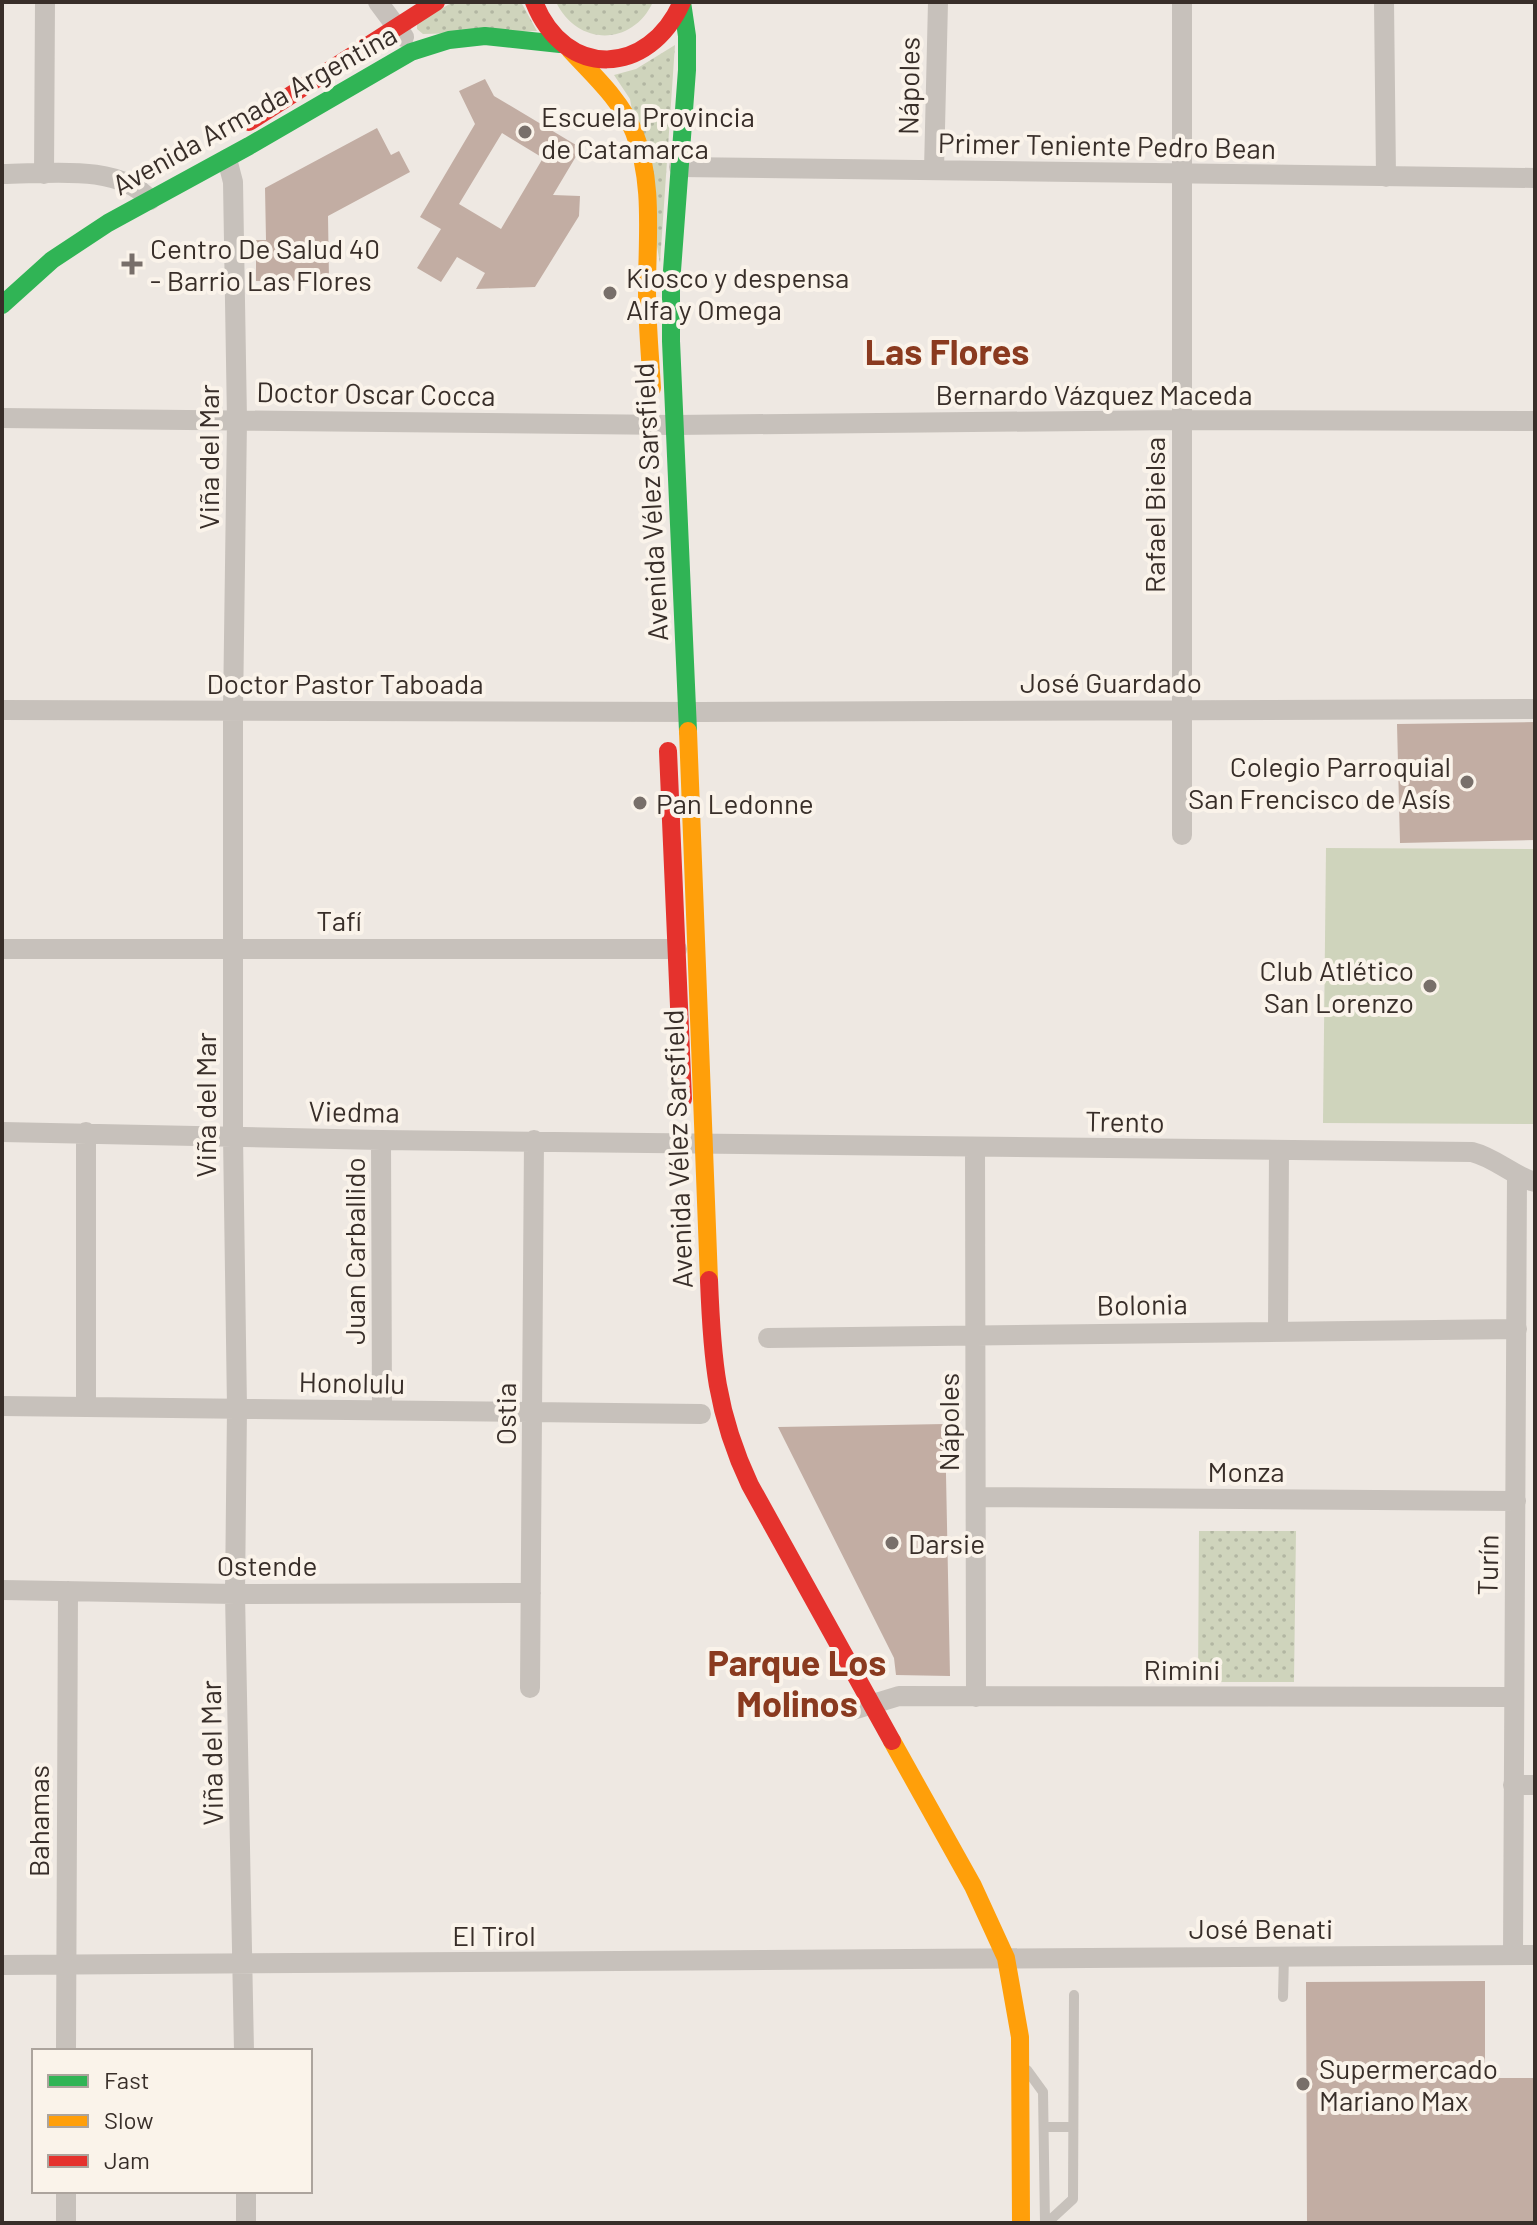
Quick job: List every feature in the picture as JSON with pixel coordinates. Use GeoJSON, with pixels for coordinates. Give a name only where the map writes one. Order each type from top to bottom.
{"type":"FeatureCollection","features":[{"type":"Feature","properties":{"kind":"main road","name":"Avenida Armada Argentina"},"geometry":{"type":"LineString","coordinates":[[237,130],[436,2]]}},
{"type":"Feature","properties":{"kind":"main road","name":"Avenida Vélez Sarsfield"},"geometry":{"type":"LineString","coordinates":[[534,2],[545,28],[620,107],[634,132],[642,158],[646,193],[647,293],[661,431],[689,1136]]}},
{"type":"Feature","properties":{"kind":"main road","name":"Avenida Armada Argentina"},"geometry":{"type":"LineString","coordinates":[[21,263],[57,236],[227,159],[423,47],[450,38],[480,35],[523,37],[599,59],[630,56],[657,41],[668,29],[682,2]]}},
{"type":"Feature","properties":{"kind":"main road","name":"Avenida Vélez Sarsfield"},"geometry":{"type":"LineString","coordinates":[[661,431],[687,70],[687,36],[682,2]]}},
{"type":"Feature","properties":{"kind":"main road","name":"Avenida Armada Argentina"},"geometry":{"type":"LineString","coordinates":[[2,305],[39,268],[198,153]]}},
{"type":"Feature","properties":{"kind":"main road","name":"Avenida Vélez Sarsfield"},"geometry":{"type":"LineString","coordinates":[[673,707],[677,949],[689,1136],[712,1360],[723,1423],[858,1708],[984,1906],[996,1958],[1017,2014],[1021,2060],[1021,2223]]}},
{"type":"Feature","properties":{"kind":"main road","name":"Avenida Vélez Sarsfield"},"geometry":{"type":"LineString","coordinates":[[912,1815],[996,1958],[999,2023]]}},
{"type":"Feature","properties":{"kind":"street"},"geometry":{"type":"LineString","coordinates":[[44,174],[45,2]]}},
{"type":"Feature","properties":{"kind":"street"},"geometry":{"type":"LineString","coordinates":[[378,2],[395,28],[408,41],[423,47]]}},
{"type":"Feature","properties":{"kind":"street","name":"Nápoles"},"geometry":{"type":"LineString","coordinates":[[934,170],[938,2]]}},
{"type":"Feature","properties":{"kind":"street","name":"Rafael Bielsa"},"geometry":{"type":"LineString","coordinates":[[1182,2],[1182,835]]}},
{"type":"Feature","properties":{"kind":"street"},"geometry":{"type":"LineString","coordinates":[[1384,2],[1386,177]]}},
{"type":"Feature","properties":{"kind":"street","name":"Viña del Mar"},"geometry":{"type":"LineString","coordinates":[[227,159],[233,182],[237,420],[233,1136],[237,1408],[235,1594],[244,2049]]}},
{"type":"Feature","properties":{"kind":"street","name":"Primer Teniente Pedro Bean"},"geometry":{"type":"LineString","coordinates":[[679,167],[1535,178]]}},
{"type":"Feature","properties":{"kind":"street"},"geometry":{"type":"LineString","coordinates":[[2,174],[101,175],[145,194]]}},
{"type":"Feature","properties":{"kind":"street","name":"Doctor Oscar Cocca"},"geometry":{"type":"LineString","coordinates":[[2,418],[237,420],[661,431]]}},
{"type":"Feature","properties":{"kind":"street","name":"Bernardo Vázquez Maceda"},"geometry":{"type":"LineString","coordinates":[[661,431],[1182,420],[1535,421]]}},
{"type":"Feature","properties":{"kind":"street","name":"Doctor Pastor Taboada"},"geometry":{"type":"LineString","coordinates":[[2,710],[673,707]]}},
{"type":"Feature","properties":{"kind":"street","name":"José Guardado"},"geometry":{"type":"LineString","coordinates":[[673,707],[1535,709]]}},
{"type":"Feature","properties":{"kind":"street","name":"Tafí"},"geometry":{"type":"LineString","coordinates":[[2,949],[677,949]]}},
{"type":"Feature","properties":{"kind":"street","name":"Viedma"},"geometry":{"type":"LineString","coordinates":[[2,1132],[381,1140],[689,1136]]}},
{"type":"Feature","properties":{"kind":"street"},"geometry":{"type":"LineString","coordinates":[[86,1132],[86,1407]]}},
{"type":"Feature","properties":{"kind":"street","name":"Trento"},"geometry":{"type":"LineString","coordinates":[[689,1136],[975,1147],[1472,1152],[1490,1156],[1526,1179]]}},
{"type":"Feature","properties":{"kind":"street","name":"Juan Carballido"},"geometry":{"type":"LineString","coordinates":[[381,1140],[382,1410]]}},
{"type":"Feature","properties":{"kind":"street","name":"Ostia"},"geometry":{"type":"LineString","coordinates":[[530,1688],[534,1140]]}},
{"type":"Feature","properties":{"kind":"street","name":"Nápoles"},"geometry":{"type":"LineString","coordinates":[[975,1147],[976,1697]]}},
{"type":"Feature","properties":{"kind":"street"},"geometry":{"type":"LineString","coordinates":[[1278,1330],[1279,1150]]}},
{"type":"Feature","properties":{"kind":"street","name":"Turín"},"geometry":{"type":"LineString","coordinates":[[1513,1955],[1513,1697],[1525,1593],[1516,1501],[1526,1429],[1517,1329],[1526,1179]]}},
{"type":"Feature","properties":{"kind":"street","name":"Bolonia"},"geometry":{"type":"LineString","coordinates":[[768,1338],[1517,1329]]}},
{"type":"Feature","properties":{"kind":"street","name":"Honolulu"},"geometry":{"type":"LineString","coordinates":[[2,1406],[701,1412]]}},
{"type":"Feature","properties":{"kind":"street","name":"Monza"},"geometry":{"type":"LineString","coordinates":[[976,1497],[1516,1501]]}},
{"type":"Feature","properties":{"kind":"street","name":"Ostende"},"geometry":{"type":"LineString","coordinates":[[2,1590],[235,1594],[531,1593]]}},
{"type":"Feature","properties":{"kind":"street","name":"Bahamas"},"geometry":{"type":"LineString","coordinates":[[66,2049],[68,1591]]}},
{"type":"Feature","properties":{"kind":"street","name":"Rimini"},"geometry":{"type":"LineString","coordinates":[[858,1708],[899,1696],[1513,1697]]}},
{"type":"Feature","properties":{"kind":"street"},"geometry":{"type":"LineString","coordinates":[[1513,1785],[1535,1785]]}},
{"type":"Feature","properties":{"kind":"street","name":"José Benati"},"geometry":{"type":"LineString","coordinates":[[996,1958],[1535,1955]]}},
{"type":"Feature","properties":{"kind":"street","name":"El Tirol"},"geometry":{"type":"LineString","coordinates":[[2,1965],[996,1958]]}},
{"type":"Feature","properties":{"kind":"street"},"geometry":{"type":"LineString","coordinates":[[66,2193],[66,2223]]}},
{"type":"Feature","properties":{"kind":"street"},"geometry":{"type":"LineString","coordinates":[[246,2193],[246,2223]]}},
{"type":"Feature","properties":{"kind":"lane"},"geometry":{"type":"LineString","coordinates":[[1283,1997],[1284,1955]]}},
{"type":"Feature","properties":{"kind":"lane"},"geometry":{"type":"LineString","coordinates":[[1046,2223],[1073,2199],[1074,1995]]}},
{"type":"Feature","properties":{"kind":"lane"},"geometry":{"type":"LineString","coordinates":[[1021,2060],[1043,2092],[1046,2223]]}},
{"type":"Feature","properties":{"kind":"lane"},"geometry":{"type":"LineString","coordinates":[[1044,2127],[1073,2127]]}},
{"type":"Feature","properties":{"kind":"green space"},"geometry":{"type":"Polygon","coordinates":[[[453,2],[521,2],[537,31],[423,34],[417,29],[417,23],[453,2]]]}},
{"type":"Feature","properties":{"kind":"green space"},"geometry":{"type":"Polygon","coordinates":[[[556,2],[653,2],[644,17],[632,27],[604,35],[577,27],[556,2]]]}},
{"type":"Feature","properties":{"kind":"green space"},"geometry":{"type":"Polygon","coordinates":[[[675,45],[660,263],[630,99],[614,75],[636,69],[675,45]]]}},
{"type":"Feature","properties":{"kind":"green space","name":"Club Atlético San Lorenzo"},"geometry":{"type":"Polygon","coordinates":[[[1326,848],[1535,849],[1535,1124],[1323,1123],[1326,848]]]}},
{"type":"Feature","properties":{"kind":"green space"},"geometry":{"type":"Polygon","coordinates":[[[1199,1531],[1296,1531],[1294,1682],[1198,1682],[1199,1531]]]}},
{"type":"Feature","properties":{"kind":"building"},"geometry":{"type":"Polygon","coordinates":[[[485,79],[494,96],[581,148],[553,195],[580,196],[579,216],[535,287],[476,289],[485,273],[457,257],[441,282],[417,268],[441,229],[420,217],[475,124],[459,91],[485,79]],[[502,133],[459,204],[501,229],[543,158],[502,133]]]}},
{"type":"Feature","properties":{"kind":"building"},"geometry":{"type":"Polygon","coordinates":[[[377,128],[391,155],[399,151],[410,172],[328,216],[329,280],[256,281],[256,240],[266,240],[265,188],[377,128]]]}},
{"type":"Feature","properties":{"kind":"building","name":"Colegio Parroquial San Frencisco de Asís"},"geometry":{"type":"Polygon","coordinates":[[[1535,722],[1535,840],[1400,843],[1397,724],[1535,722]]]}},
{"type":"Feature","properties":{"kind":"building","name":"Darsie"},"geometry":{"type":"Polygon","coordinates":[[[945,1424],[950,1676],[896,1675],[894,1658],[778,1427],[945,1424]]]}},
{"type":"Feature","properties":{"kind":"building"},"geometry":{"type":"Polygon","coordinates":[[[1485,1981],[1485,2078],[1535,2078],[1535,2223],[1307,2223],[1306,1982],[1485,1981]]]}},
{"type":"Feature","properties":{"kind":"traffic: fast"},"geometry":{"type":"LineString","coordinates":[[682,2],[687,36],[687,70],[671,284],[671,341],[688,731]]}},
{"type":"Feature","properties":{"kind":"traffic: fast"},"geometry":{"type":"LineString","coordinates":[[2,305],[52,260],[108,223],[411,52],[449,40],[485,36],[560,44]]}},
{"type":"Feature","properties":{"kind":"traffic: slow"},"geometry":{"type":"LineString","coordinates":[[570,50],[622,109],[640,151],[647,190],[647,302],[652,388]]}},
{"type":"Feature","properties":{"kind":"traffic: slow"},"geometry":{"type":"LineString","coordinates":[[688,731],[709,1280]]}},
{"type":"Feature","properties":{"kind":"traffic: slow"},"geometry":{"type":"LineString","coordinates":[[892,1741],[973,1886],[1006,1958],[1020,2037],[1021,2223]]}},
{"type":"Feature","properties":{"kind":"traffic: jam"},"geometry":{"type":"LineString","coordinates":[[249,122],[436,2]]}},
{"type":"Feature","properties":{"kind":"traffic: jam"},"geometry":{"type":"LineString","coordinates":[[534,2],[548,27],[566,45],[586,56],[607,59],[629,56],[649,45],[667,27],[682,2]]}},
{"type":"Feature","properties":{"kind":"traffic: jam"},"geometry":{"type":"LineString","coordinates":[[668,751],[683,1099]]}},
{"type":"Feature","properties":{"kind":"traffic: jam"},"geometry":{"type":"LineString","coordinates":[[709,1280],[718,1385],[739,1459],[750,1485],[892,1741]]}},
{"type":"Feature","properties":{"kind":"place","name":"Escuela Provincia de Catamarca"},"geometry":{"type":"Point","coordinates":[525,132]}},
{"type":"Feature","properties":{"kind":"place","name":"Centro De Salud 40 - Barrio Las Flores"},"geometry":{"type":"Point","coordinates":[132,264]}},
{"type":"Feature","properties":{"kind":"place","name":"Kiosco y despensa Alfa y Omega"},"geometry":{"type":"Point","coordinates":[610,293]}},
{"type":"Feature","properties":{"kind":"place","name":"Colegio Parroquial San Frencisco de Asís"},"geometry":{"type":"Point","coordinates":[1467,782]}},
{"type":"Feature","properties":{"kind":"place","name":"Pan Ledonne"},"geometry":{"type":"Point","coordinates":[640,803]}},
{"type":"Feature","properties":{"kind":"place","name":"Club Atlético San Lorenzo"},"geometry":{"type":"Point","coordinates":[1430,986]}},
{"type":"Feature","properties":{"kind":"place","name":"Darsie"},"geometry":{"type":"Point","coordinates":[892,1543]}},
{"type":"Feature","properties":{"kind":"place","name":"Supermercado Mariano Max"},"geometry":{"type":"Point","coordinates":[1303,2084]}},
{"type":"Feature","properties":{"kind":"district","name":"Las Flores"},"geometry":{"type":"Point","coordinates":[947,350]}},
{"type":"Feature","properties":{"kind":"district","name":"Parque Los Molinos"},"geometry":{"type":"Point","coordinates":[797,1682]}}]}
